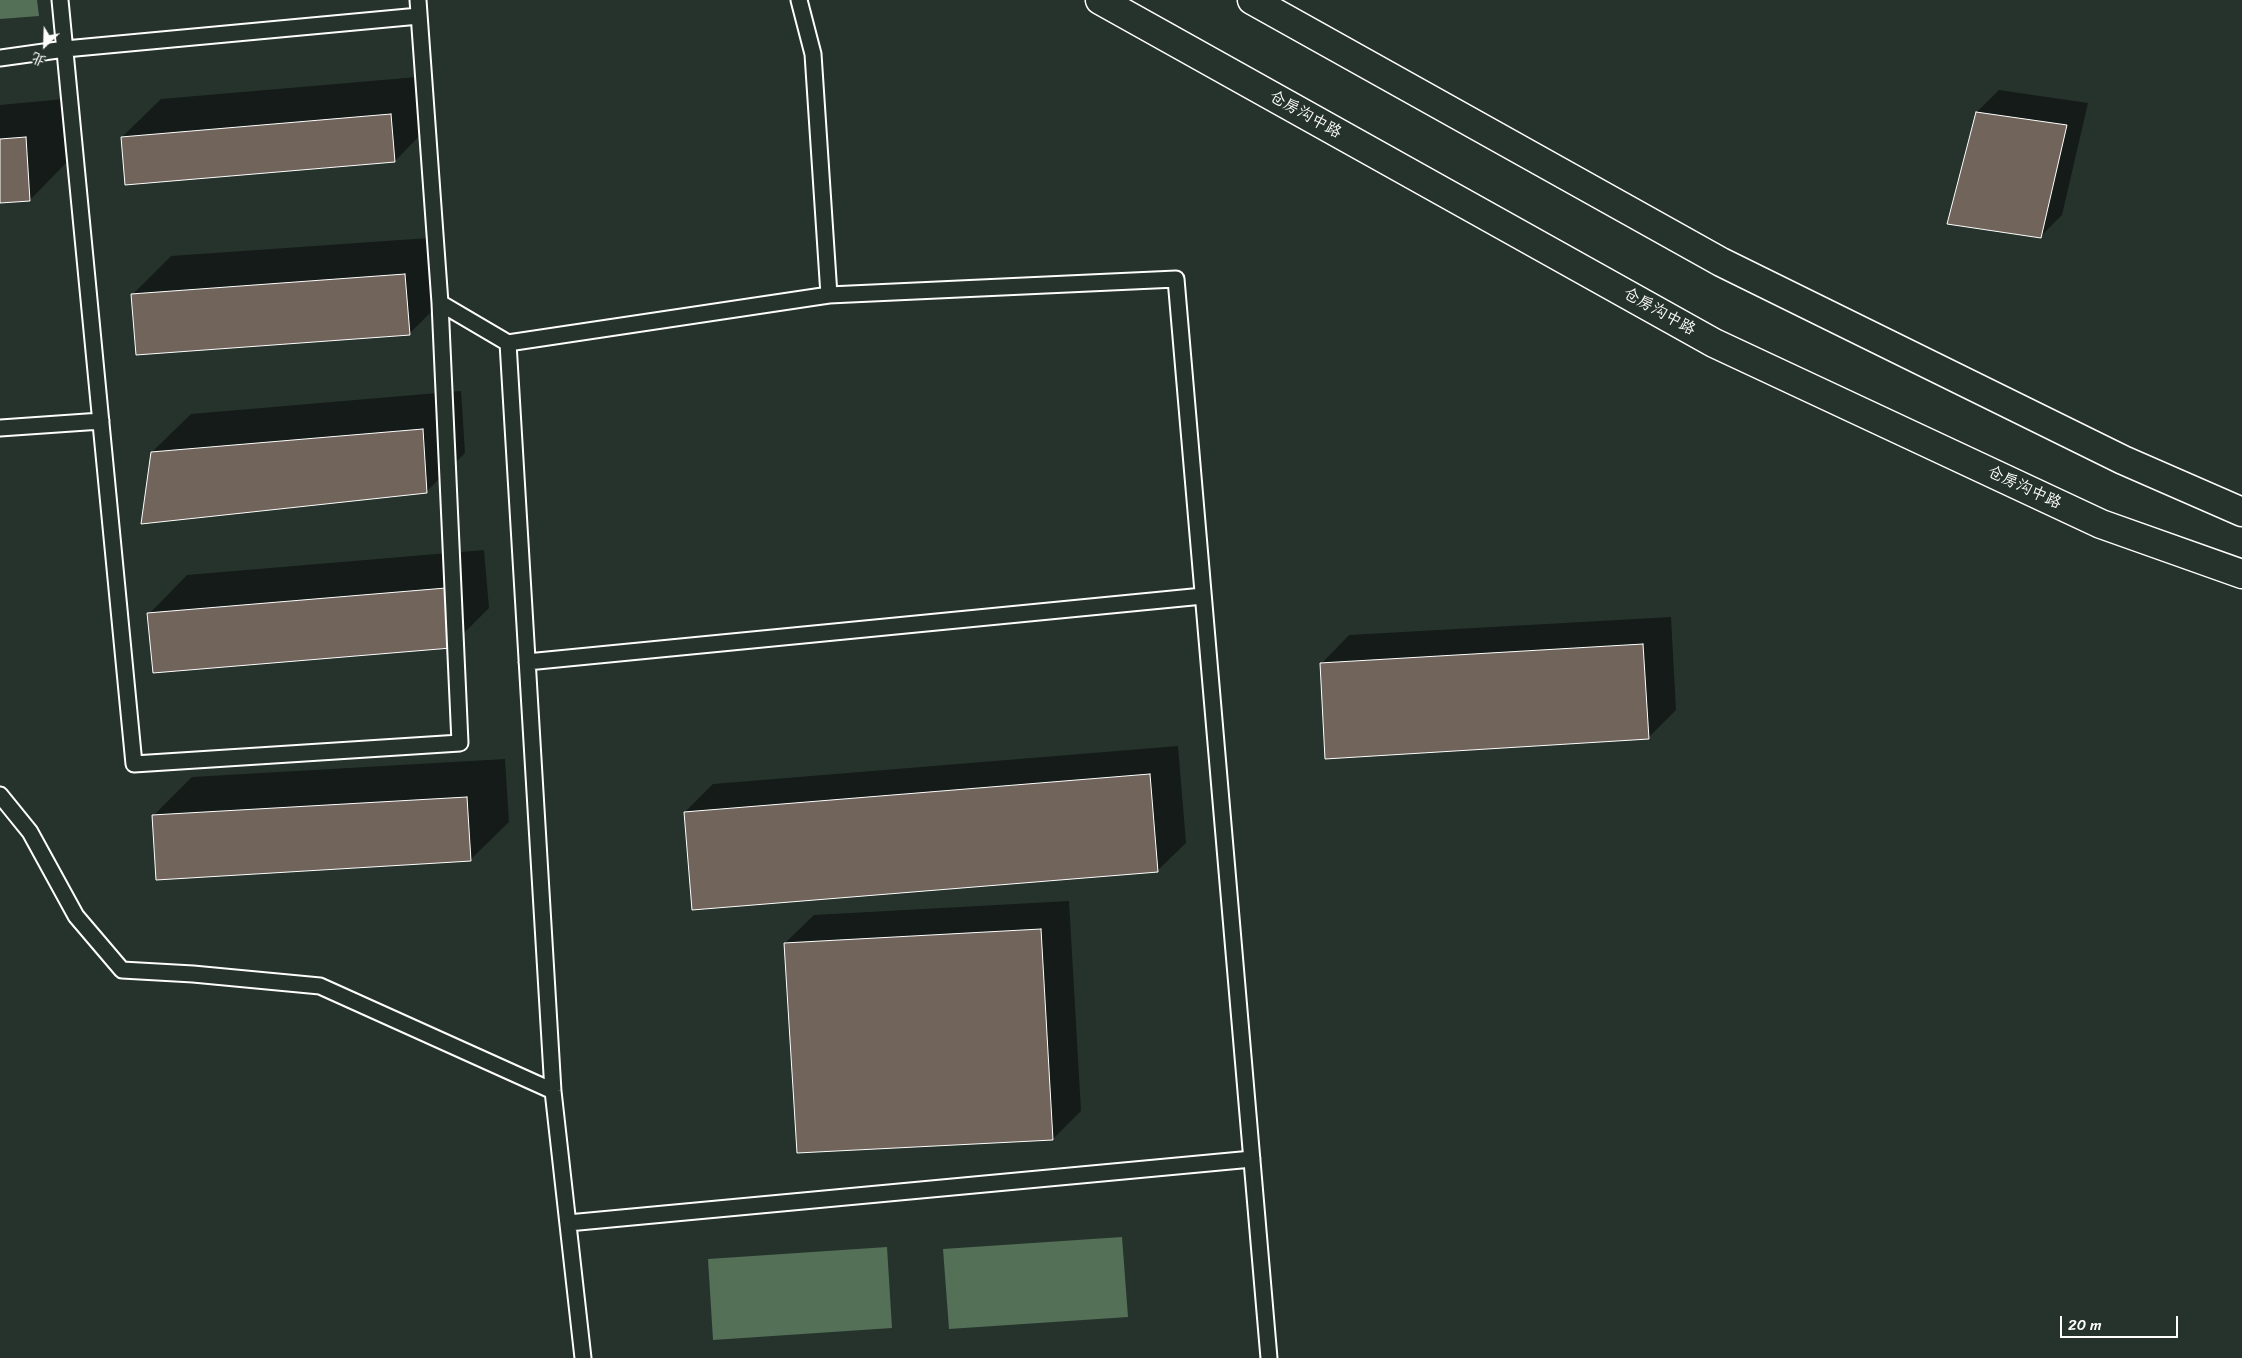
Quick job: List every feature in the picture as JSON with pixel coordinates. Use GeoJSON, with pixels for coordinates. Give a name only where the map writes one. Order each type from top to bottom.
{"type":"FeatureCollection","features":[{"type":"Feature","properties":{"kind":"highway","name":"仓房沟中路"},"geometry":{"type":"LineString","coordinates":[[1100,0],[1714,343],[2101,524],[2242,574]]}},
{"type":"Feature","properties":{"kind":"highway"},"geometry":{"type":"LineString","coordinates":[[1252,0],[1721,262],[2123,460],[2242,512]]}},
{"type":"Feature","properties":{"kind":"lane"},"geometry":{"type":"LineString","coordinates":[[60,0],[134,764],[460,742],[440,303],[418,0]]}},
{"type":"Feature","properties":{"kind":"lane"},"geometry":{"type":"LineString","coordinates":[[799,0],[813,54],[830,295]]}},
{"type":"Feature","properties":{"kind":"lane"},"geometry":{"type":"LineString","coordinates":[[0,58],[65,49],[419,16]]}},
{"type":"Feature","properties":{"kind":"lane"},"geometry":{"type":"LineString","coordinates":[[440,303],[508,343],[830,295],[1176,279],[1269,1358]]}},
{"type":"Feature","properties":{"kind":"lane"},"geometry":{"type":"LineString","coordinates":[[508,343],[553,1091],[583,1358]]}},
{"type":"Feature","properties":{"kind":"lane"},"geometry":{"type":"LineString","coordinates":[[0,428],[101,421]]}},
{"type":"Feature","properties":{"kind":"lane"},"geometry":{"type":"LineString","coordinates":[[527,662],[1203,596]]}},
{"type":"Feature","properties":{"kind":"lane"},"geometry":{"type":"LineString","coordinates":[[0,796],[30,832],[76,916],[122,970],[193,974],[320,986],[553,1091]]}},
{"type":"Feature","properties":{"kind":"lane"},"geometry":{"type":"LineString","coordinates":[[568,1223],[1252,1159]]}},
{"type":"Feature","properties":{"kind":"green space"},"geometry":{"type":"Polygon","coordinates":[[[0,0],[37,0],[39,16],[0,19],[0,0]]]}},
{"type":"Feature","properties":{"kind":"green space"},"geometry":{"type":"Polygon","coordinates":[[[1122,1237],[1128,1317],[949,1329],[943,1249],[1122,1237]]]}},
{"type":"Feature","properties":{"kind":"green space"},"geometry":{"type":"Polygon","coordinates":[[[887,1247],[892,1328],[713,1340],[708,1259],[887,1247]]]}},
{"type":"Feature","properties":{"kind":"building"},"geometry":{"type":"Polygon","coordinates":[[[1976,112],[2067,125],[2041,238],[1947,224],[1976,112]]]}},
{"type":"Feature","properties":{"kind":"building"},"geometry":{"type":"Polygon","coordinates":[[[391,114],[395,162],[125,185],[121,137],[391,114]]]}},
{"type":"Feature","properties":{"kind":"building"},"geometry":{"type":"Polygon","coordinates":[[[26,137],[30,201],[0,203],[0,139],[26,137]]]}},
{"type":"Feature","properties":{"kind":"building"},"geometry":{"type":"Polygon","coordinates":[[[405,274],[410,335],[136,355],[131,294],[405,274]]]}},
{"type":"Feature","properties":{"kind":"building"},"geometry":{"type":"Polygon","coordinates":[[[423,429],[427,493],[141,524],[151,452],[423,429]]]}},
{"type":"Feature","properties":{"kind":"building"},"geometry":{"type":"Polygon","coordinates":[[[446,588],[451,648],[153,673],[147,613],[446,588]]]}},
{"type":"Feature","properties":{"kind":"building"},"geometry":{"type":"Polygon","coordinates":[[[1643,644],[1649,739],[1325,759],[1320,663],[1643,644]]]}},
{"type":"Feature","properties":{"kind":"building"},"geometry":{"type":"Polygon","coordinates":[[[1150,774],[1158,872],[692,910],[684,812],[1150,774]]]}},
{"type":"Feature","properties":{"kind":"building"},"geometry":{"type":"Polygon","coordinates":[[[467,797],[471,861],[156,880],[152,815],[467,797]]]}},
{"type":"Feature","properties":{"kind":"building"},"geometry":{"type":"Polygon","coordinates":[[[1041,929],[1053,1140],[797,1153],[784,943],[1041,929]]]}}]}
